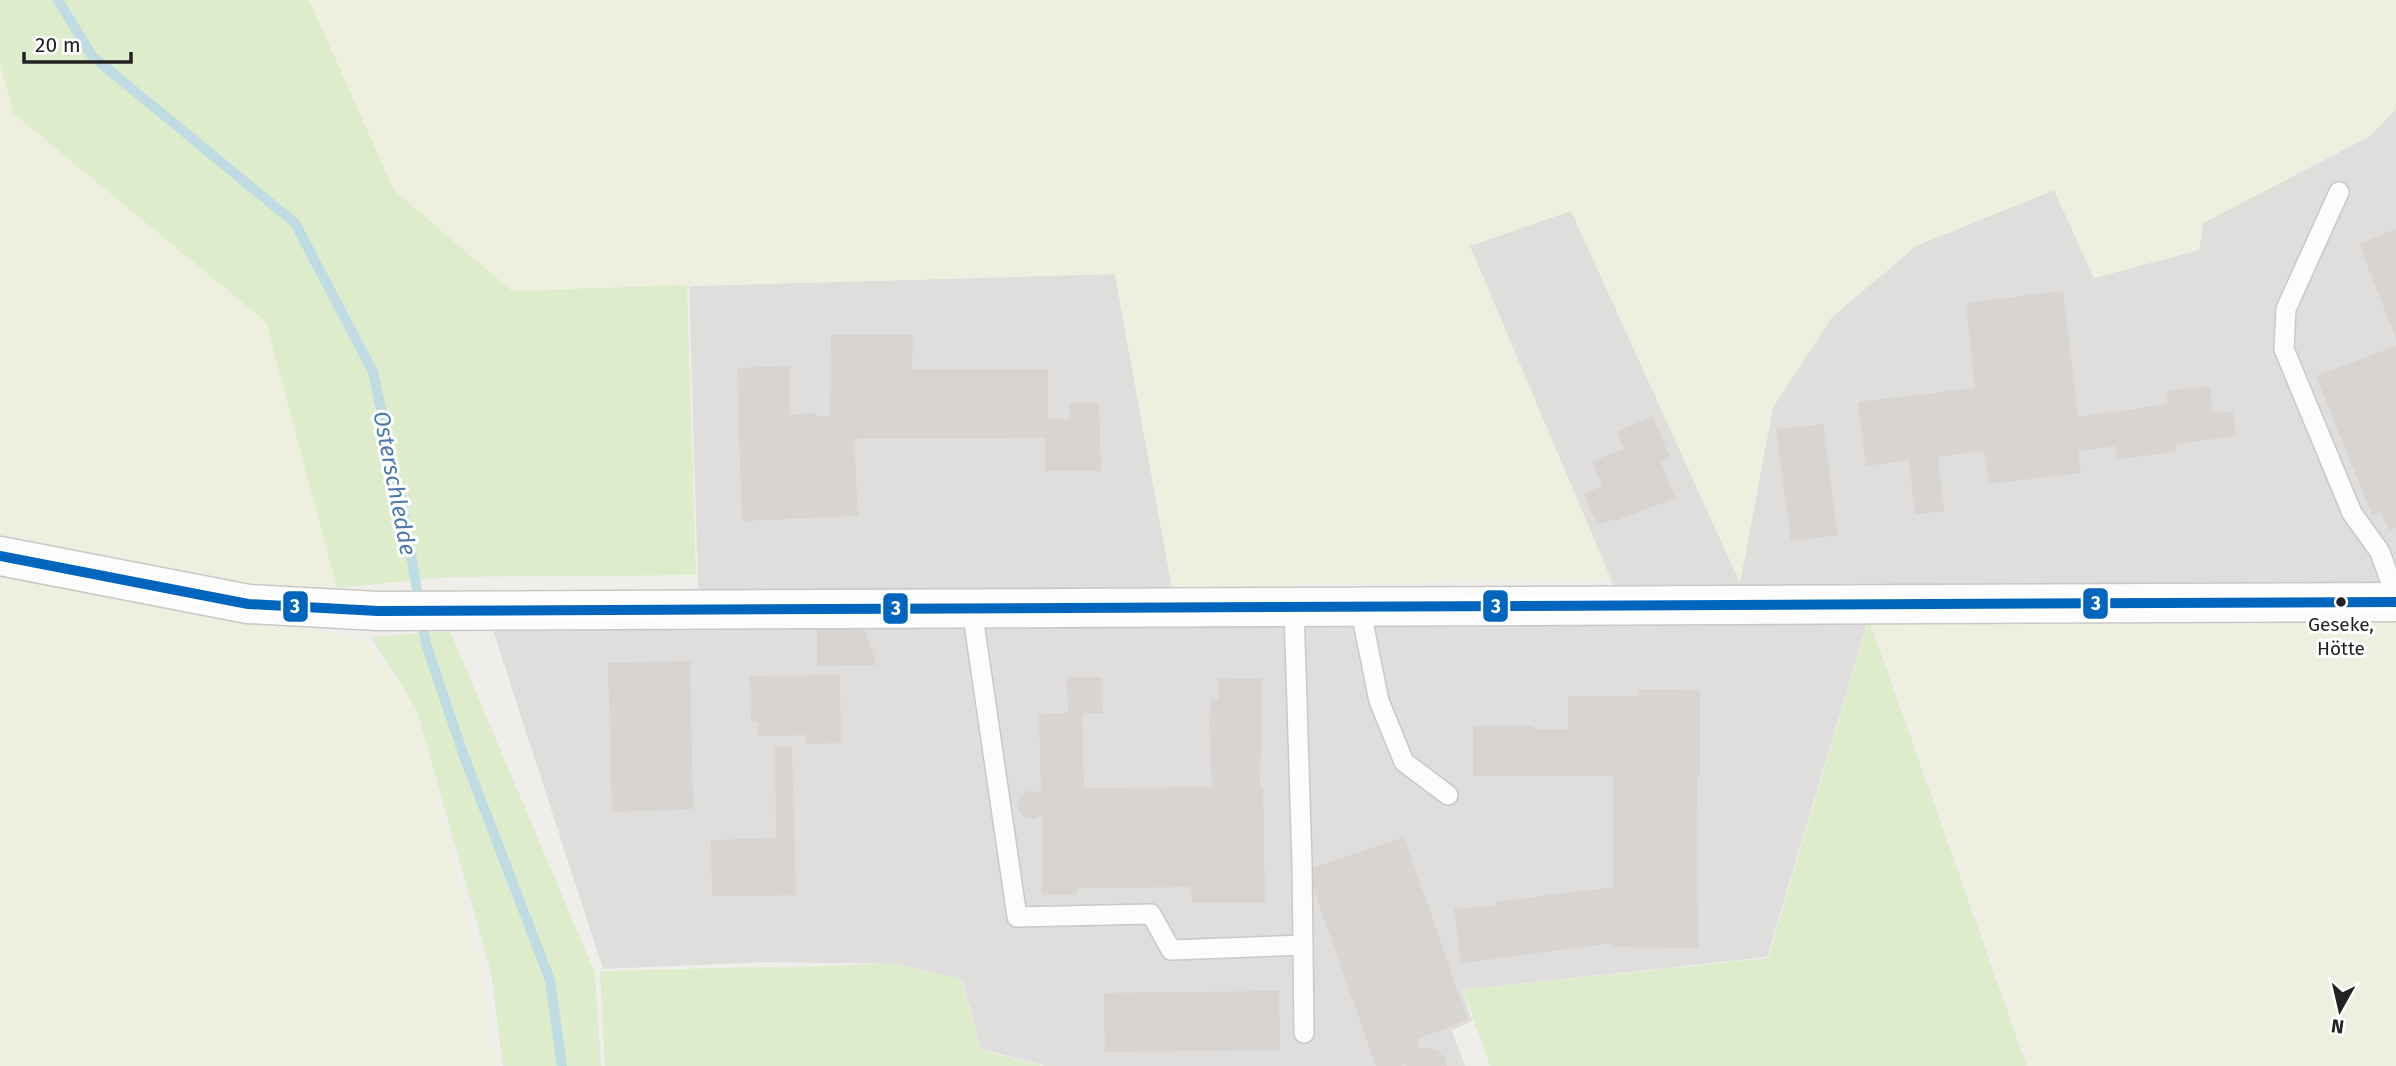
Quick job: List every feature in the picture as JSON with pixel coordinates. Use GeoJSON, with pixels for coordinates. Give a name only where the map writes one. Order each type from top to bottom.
{"type":"FeatureCollection","features":[{"type":"Feature","properties":{"kind":"street"},"geometry":{"type":"LineString","coordinates":[[0,556],[248,604],[378,611],[2396,599]]}},
{"type":"Feature","properties":{"kind":"lane"},"geometry":{"type":"LineString","coordinates":[[2339,192],[2286,309],[2284,349],[2352,513],[2380,552],[2396,599]]}},
{"type":"Feature","properties":{"kind":"lane"},"geometry":{"type":"LineString","coordinates":[[1294,607],[1304,1033]]}},
{"type":"Feature","properties":{"kind":"lane"},"geometry":{"type":"LineString","coordinates":[[1360,607],[1379,701],[1404,762],[1447,795]]}},
{"type":"Feature","properties":{"kind":"lane"},"geometry":{"type":"LineString","coordinates":[[972,609],[1017,917],[1150,914],[1171,950],[1302,945]]}},
{"type":"Feature","properties":{"kind":"shaded area"},"geometry":{"type":"Polygon","coordinates":[[[2396,109],[2396,586],[1878,587],[1767,957],[1462,990],[1472,1021],[1452,1031],[1465,1066],[1045,1066],[981,1049],[962,979],[897,964],[768,962],[603,969],[490,621],[699,617],[689,286],[1115,274],[1178,622],[1627,619],[1469,246],[1571,210],[1740,582],[1773,407],[1832,317],[1916,246],[2054,190],[2094,278],[2199,250],[2203,223],[2370,136],[2396,109]]]}},
{"type":"Feature","properties":{"kind":"green space"},"geometry":{"type":"Polygon","coordinates":[[[0,0],[309,0],[394,190],[512,291],[687,285],[696,575],[449,577],[337,588],[266,322],[14,114],[0,64],[0,0]]]}},
{"type":"Feature","properties":{"kind":"green space"},"geometry":{"type":"Polygon","coordinates":[[[309,0],[2396,0],[2396,109],[2370,136],[2203,223],[2199,250],[2094,278],[2054,190],[1916,246],[1832,317],[1773,407],[1740,583],[1571,211],[1470,246],[1611,579],[1172,587],[1115,274],[512,291],[394,190],[309,0]]]}},
{"type":"Feature","properties":{"kind":"green space"},"geometry":{"type":"Polygon","coordinates":[[[0,64],[14,114],[266,322],[337,588],[241,584],[0,535],[0,64]]]}},
{"type":"Feature","properties":{"kind":"green space"},"geometry":{"type":"Polygon","coordinates":[[[0,568],[366,641],[416,710],[483,977],[495,1066],[0,1066],[0,568]]]}},
{"type":"Feature","properties":{"kind":"green space"},"geometry":{"type":"Polygon","coordinates":[[[2396,616],[2396,1066],[2030,1066],[1871,617],[2396,616]]]}},
{"type":"Feature","properties":{"kind":"green space"},"geometry":{"type":"Polygon","coordinates":[[[1869,619],[2027,1066],[1490,1066],[1463,990],[1768,958],[1869,619]]]}},
{"type":"Feature","properties":{"kind":"green space"},"geometry":{"type":"Polygon","coordinates":[[[450,631],[595,973],[601,1066],[503,1066],[491,973],[417,710],[371,637],[450,631]]]}},
{"type":"Feature","properties":{"kind":"green space"},"geometry":{"type":"Polygon","coordinates":[[[896,964],[961,979],[981,1050],[1042,1066],[605,1066],[600,971],[896,964]]]}},
{"type":"Feature","properties":{"kind":"building"},"geometry":{"type":"Polygon","coordinates":[[[2396,229],[2396,339],[2359,244],[2396,229]]]}},
{"type":"Feature","properties":{"kind":"building"},"geometry":{"type":"Polygon","coordinates":[[[2063,291],[2078,417],[2167,404],[2166,391],[2210,386],[2213,413],[2233,412],[2236,436],[2175,444],[2176,452],[2117,459],[2116,446],[2078,451],[2081,473],[1989,484],[1984,451],[1938,457],[1944,511],[1915,514],[1909,460],[1866,466],[1858,402],[1975,388],[1966,303],[2063,291]]]}},
{"type":"Feature","properties":{"kind":"building"},"geometry":{"type":"Polygon","coordinates":[[[831,335],[913,335],[912,369],[1048,369],[1048,419],[1070,419],[1070,403],[1099,403],[1101,471],[1045,471],[1045,438],[854,439],[858,516],[742,521],[737,368],[790,366],[790,415],[816,413],[816,416],[830,416],[831,335]]]}},
{"type":"Feature","properties":{"kind":"building"},"geometry":{"type":"Polygon","coordinates":[[[2396,346],[2396,528],[2389,530],[2381,512],[2372,515],[2316,376],[2396,346]]]}},
{"type":"Feature","properties":{"kind":"building"},"geometry":{"type":"Polygon","coordinates":[[[1653,416],[1670,458],[1661,462],[1675,498],[1615,521],[1614,519],[1597,525],[1584,494],[1602,486],[1592,461],[1624,449],[1617,431],[1653,416]]]}},
{"type":"Feature","properties":{"kind":"building"},"geometry":{"type":"Polygon","coordinates":[[[1823,424],[1838,535],[1791,541],[1776,429],[1823,424]]]}},
{"type":"Feature","properties":{"kind":"building"},"geometry":{"type":"Polygon","coordinates":[[[817,626],[863,626],[877,665],[817,666],[817,626]]]}},
{"type":"Feature","properties":{"kind":"building"},"geometry":{"type":"Polygon","coordinates":[[[690,661],[693,809],[612,812],[608,663],[690,661]]]}},
{"type":"Feature","properties":{"kind":"building"},"geometry":{"type":"Polygon","coordinates":[[[840,675],[841,743],[806,744],[806,735],[758,736],[758,722],[751,722],[750,676],[840,675]]]}},
{"type":"Feature","properties":{"kind":"building"},"geometry":{"type":"Polygon","coordinates":[[[1067,677],[1102,677],[1103,713],[1082,713],[1084,788],[1212,787],[1209,722],[1211,700],[1218,700],[1218,678],[1262,679],[1260,787],[1263,787],[1265,903],[1192,903],[1191,887],[1077,888],[1077,895],[1042,895],[1042,815],[1035,819],[1027,818],[1021,815],[1017,805],[1020,797],[1027,791],[1041,794],[1039,714],[1068,713],[1067,677]]]}},
{"type":"Feature","properties":{"kind":"building"},"geometry":{"type":"Polygon","coordinates":[[[1638,689],[1700,690],[1700,776],[1697,776],[1698,948],[1613,947],[1613,943],[1461,963],[1454,908],[1495,905],[1495,902],[1613,887],[1613,776],[1473,776],[1473,726],[1568,729],[1568,696],[1638,696],[1638,689]]]}},
{"type":"Feature","properties":{"kind":"building"},"geometry":{"type":"Polygon","coordinates":[[[775,747],[792,747],[796,895],[712,896],[711,840],[776,838],[775,747]]]}},
{"type":"Feature","properties":{"kind":"building"},"geometry":{"type":"Polygon","coordinates":[[[1404,837],[1468,1020],[1417,1039],[1420,1049],[1437,1050],[1444,1057],[1447,1066],[1406,1066],[1407,1063],[1401,1066],[1376,1066],[1307,870],[1404,837]]]}},
{"type":"Feature","properties":{"kind":"building"},"geometry":{"type":"Polygon","coordinates":[[[1279,991],[1280,1050],[1105,1052],[1104,993],[1279,991]]]}},
{"type":"Feature","properties":{"kind":"waterway","name":"Osterschledde"},"geometry":{"type":"LineString","coordinates":[[58,0],[92,56],[295,223],[373,372],[407,531],[426,644],[464,756],[550,980],[562,1066]]}},
{"type":"Feature","properties":{"kind":"transit line","name":"3"},"geometry":{"type":"LineString","coordinates":[[0,556],[248,604],[378,611],[2396,602]]}},
{"type":"Feature","properties":{"kind":"place","name":"Geseke, Hötte"},"geometry":{"type":"Point","coordinates":[2341,602]}}]}
